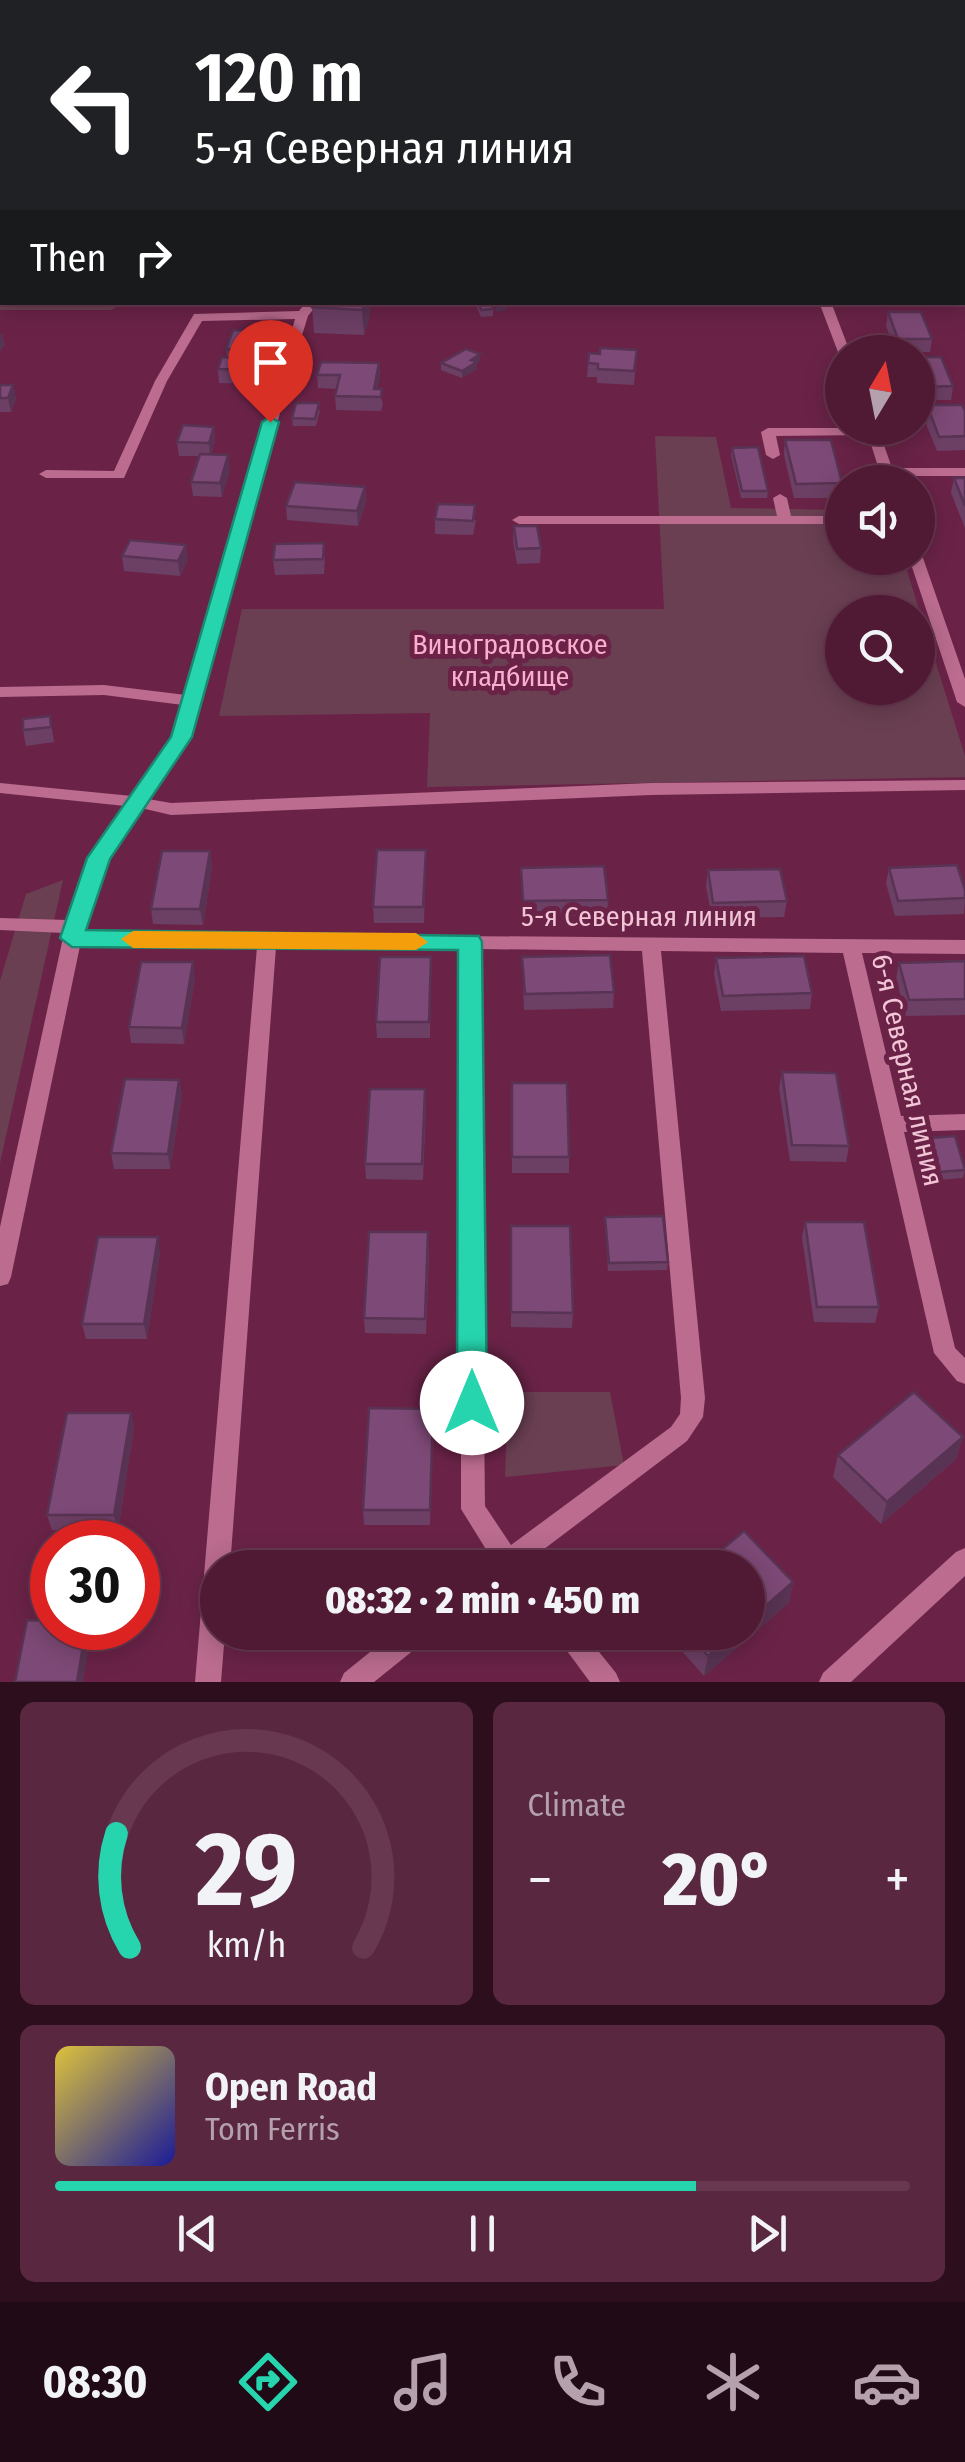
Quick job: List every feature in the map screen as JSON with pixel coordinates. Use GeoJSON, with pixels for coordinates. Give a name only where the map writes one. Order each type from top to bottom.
{"type":"FeatureCollection","features":[{"type":"Feature","properties":{"kind":"street"},"geometry":{"type":"LineString","coordinates":[[826,305],[838,335]]}},
{"type":"Feature","properties":{"kind":"street"},"geometry":{"type":"LineString","coordinates":[[0,1277],[73,933],[98,858],[182,737],[307,309],[198,317],[161,381],[119,475],[46,474]]}},
{"type":"Feature","properties":{"kind":"street"},"geometry":{"type":"LineString","coordinates":[[773,455],[768,432],[825,430]]}},
{"type":"Feature","properties":{"kind":"street"},"geometry":{"type":"LineString","coordinates":[[935,474],[965,472]]}},
{"type":"Feature","properties":{"kind":"street"},"geometry":{"type":"LineString","coordinates":[[780,498],[784,520]]}},
{"type":"Feature","properties":{"kind":"street"},"geometry":{"type":"LineString","coordinates":[[519,520],[825,520]]}},
{"type":"Feature","properties":{"kind":"street"},"geometry":{"type":"LineString","coordinates":[[922,575],[965,702]]}},
{"type":"Feature","properties":{"kind":"street"},"geometry":{"type":"LineString","coordinates":[[0,692],[104,690],[192,701]]}},
{"type":"Feature","properties":{"kind":"street"},"geometry":{"type":"LineString","coordinates":[[0,788],[171,809],[651,789],[965,785]]}},
{"type":"Feature","properties":{"kind":"street","name":"5-я Северная линия"},"geometry":{"type":"LineString","coordinates":[[0,924],[73,933],[267,940],[965,946]]}},
{"type":"Feature","properties":{"kind":"street"},"geometry":{"type":"LineString","coordinates":[[208,1682],[267,940]]}},
{"type":"Feature","properties":{"kind":"street"},"geometry":{"type":"LineString","coordinates":[[470,942],[473,1509],[497,1550]]}},
{"type":"Feature","properties":{"kind":"street"},"geometry":{"type":"LineString","coordinates":[[526,1550],[678,1434],[691,1417],[693,1398],[652,944]]}},
{"type":"Feature","properties":{"kind":"street","name":"6-я Северная линия"},"geometry":{"type":"LineString","coordinates":[[851,946],[945,1353],[965,1374]]}},
{"type":"Feature","properties":{"kind":"street"},"geometry":{"type":"LineString","coordinates":[[892,1124],[965,1122]]}},
{"type":"Feature","properties":{"kind":"street"},"geometry":{"type":"LineString","coordinates":[[832,1682],[965,1560]]}},
{"type":"Feature","properties":{"kind":"street"},"geometry":{"type":"LineString","coordinates":[[353,1682],[393,1650]]}},
{"type":"Feature","properties":{"kind":"street"},"geometry":{"type":"LineString","coordinates":[[581,1650],[607,1682]]}},
{"type":"Feature","properties":{"kind":"green space"},"geometry":{"type":"Polygon","coordinates":[[[0,305],[121,305],[111,310],[0,310],[0,305]]]}},
{"type":"Feature","properties":{"kind":"green space","name":"Виноградовское кладбище"},"geometry":{"type":"Polygon","coordinates":[[[655,436],[716,437],[731,508],[825,510],[825,575],[908,575],[915,595],[825,595],[825,705],[935,705],[935,660],[965,756],[965,777],[427,787],[430,713],[219,716],[242,609],[664,609],[655,436]]]}},
{"type":"Feature","properties":{"kind":"green space"},"geometry":{"type":"Polygon","coordinates":[[[63,880],[0,1163],[0,981],[26,894],[63,880]]]}},
{"type":"Feature","properties":{"kind":"green space"},"geometry":{"type":"Polygon","coordinates":[[[508,1392],[610,1392],[624,1465],[505,1477],[508,1392]]]}},
{"type":"Feature","properties":{"kind":"building"},"geometry":{"type":"Polygon","coordinates":[[[313,305],[364,305],[362,310],[313,305]]]}},
{"type":"Feature","properties":{"kind":"building"},"geometry":{"type":"Polygon","coordinates":[[[888,312],[921,312],[930,335],[897,335],[888,312]]]}},
{"type":"Feature","properties":{"kind":"building"},"geometry":{"type":"Polygon","coordinates":[[[233,330],[254,331],[251,338],[260,338],[254,356],[234,356],[236,350],[226,349],[233,330]]]}},
{"type":"Feature","properties":{"kind":"building"},"geometry":{"type":"Polygon","coordinates":[[[600,348],[637,350],[634,371],[598,369],[598,364],[588,363],[589,353],[600,354],[600,348]]]}},
{"type":"Feature","properties":{"kind":"building"},"geometry":{"type":"Polygon","coordinates":[[[466,349],[480,354],[471,360],[477,362],[462,371],[441,363],[466,349]]]}},
{"type":"Feature","properties":{"kind":"building"},"geometry":{"type":"Polygon","coordinates":[[[222,357],[258,358],[255,370],[218,369],[222,357]]]}},
{"type":"Feature","properties":{"kind":"building"},"geometry":{"type":"Polygon","coordinates":[[[935,357],[941,357],[953,386],[935,387],[935,357]]]}},
{"type":"Feature","properties":{"kind":"building"},"geometry":{"type":"Polygon","coordinates":[[[321,362],[379,363],[374,389],[382,389],[381,397],[335,396],[340,375],[317,375],[321,362]]]}},
{"type":"Feature","properties":{"kind":"building"},"geometry":{"type":"Polygon","coordinates":[[[0,385],[13,385],[8,398],[0,398],[0,385]]]}},
{"type":"Feature","properties":{"kind":"building"},"geometry":{"type":"Polygon","coordinates":[[[296,403],[319,403],[315,419],[292,418],[296,403]]]}},
{"type":"Feature","properties":{"kind":"building"},"geometry":{"type":"Polygon","coordinates":[[[935,405],[962,405],[965,436],[939,437],[935,405]]]}},
{"type":"Feature","properties":{"kind":"building"},"geometry":{"type":"Polygon","coordinates":[[[183,425],[214,427],[209,443],[177,442],[183,425]]]}},
{"type":"Feature","properties":{"kind":"building"},"geometry":{"type":"Polygon","coordinates":[[[785,440],[825,440],[825,445],[832,445],[837,465],[825,465],[825,483],[796,484],[785,440]]]}},
{"type":"Feature","properties":{"kind":"building"},"geometry":{"type":"Polygon","coordinates":[[[758,447],[768,491],[742,491],[732,448],[758,447]]]}},
{"type":"Feature","properties":{"kind":"building"},"geometry":{"type":"Polygon","coordinates":[[[200,454],[228,455],[220,483],[191,482],[200,454]]]}},
{"type":"Feature","properties":{"kind":"building"},"geometry":{"type":"Polygon","coordinates":[[[954,478],[965,478],[965,506],[954,478]]]}},
{"type":"Feature","properties":{"kind":"building"},"geometry":{"type":"Polygon","coordinates":[[[295,482],[365,487],[357,511],[286,506],[295,482]]]}},
{"type":"Feature","properties":{"kind":"building"},"geometry":{"type":"Polygon","coordinates":[[[438,504],[475,505],[473,521],[435,519],[438,504]]]}},
{"type":"Feature","properties":{"kind":"building"},"geometry":{"type":"Polygon","coordinates":[[[514,526],[537,526],[541,548],[517,549],[514,526]]]}},
{"type":"Feature","properties":{"kind":"building"},"geometry":{"type":"Polygon","coordinates":[[[130,540],[186,545],[178,561],[122,556],[130,540]]]}},
{"type":"Feature","properties":{"kind":"building"},"geometry":{"type":"Polygon","coordinates":[[[324,543],[323,559],[273,560],[275,544],[324,543]]]}},
{"type":"Feature","properties":{"kind":"building"},"geometry":{"type":"Polygon","coordinates":[[[50,716],[51,727],[23,730],[23,719],[50,716]]]}},
{"type":"Feature","properties":{"kind":"building"},"geometry":{"type":"Polygon","coordinates":[[[377,850],[426,850],[423,907],[373,907],[377,850]]]}},
{"type":"Feature","properties":{"kind":"building"},"geometry":{"type":"Polygon","coordinates":[[[162,851],[210,851],[200,909],[151,909],[162,851]]]}},
{"type":"Feature","properties":{"kind":"building"},"geometry":{"type":"Polygon","coordinates":[[[957,865],[965,898],[898,901],[889,868],[957,865]]]}},
{"type":"Feature","properties":{"kind":"building"},"geometry":{"type":"Polygon","coordinates":[[[604,866],[608,900],[523,901],[521,868],[604,866]]]}},
{"type":"Feature","properties":{"kind":"building"},"geometry":{"type":"Polygon","coordinates":[[[780,869],[787,901],[713,903],[708,870],[780,869]]]}},
{"type":"Feature","properties":{"kind":"building"},"geometry":{"type":"Polygon","coordinates":[[[610,955],[614,992],[525,994],[522,957],[610,955]]]}},
{"type":"Feature","properties":{"kind":"building"},"geometry":{"type":"Polygon","coordinates":[[[804,956],[812,993],[723,996],[716,958],[804,956]]]}},
{"type":"Feature","properties":{"kind":"building"},"geometry":{"type":"Polygon","coordinates":[[[380,957],[431,957],[429,1022],[376,1022],[380,957]]]}},
{"type":"Feature","properties":{"kind":"building"},"geometry":{"type":"Polygon","coordinates":[[[965,961],[965,999],[909,1000],[899,963],[965,961]]]}},
{"type":"Feature","properties":{"kind":"building"},"geometry":{"type":"Polygon","coordinates":[[[141,962],[193,962],[182,1028],[129,1027],[141,962]]]}},
{"type":"Feature","properties":{"kind":"building"},"geometry":{"type":"Polygon","coordinates":[[[782,1072],[836,1073],[849,1146],[792,1145],[782,1072]]]}},
{"type":"Feature","properties":{"kind":"building"},"geometry":{"type":"Polygon","coordinates":[[[125,1079],[179,1080],[168,1154],[111,1153],[125,1079]]]}},
{"type":"Feature","properties":{"kind":"building"},"geometry":{"type":"Polygon","coordinates":[[[512,1083],[567,1083],[569,1157],[512,1157],[512,1083]]]}},
{"type":"Feature","properties":{"kind":"building"},"geometry":{"type":"Polygon","coordinates":[[[370,1089],[425,1089],[422,1164],[365,1164],[370,1089]]]}},
{"type":"Feature","properties":{"kind":"building"},"geometry":{"type":"Polygon","coordinates":[[[955,1136],[965,1170],[939,1172],[929,1138],[955,1136]]]}},
{"type":"Feature","properties":{"kind":"building"},"geometry":{"type":"Polygon","coordinates":[[[663,1216],[668,1262],[609,1263],[605,1217],[663,1216]]]}},
{"type":"Feature","properties":{"kind":"building"},"geometry":{"type":"Polygon","coordinates":[[[805,1222],[864,1222],[879,1307],[817,1307],[805,1222]]]}},
{"type":"Feature","properties":{"kind":"building"},"geometry":{"type":"Polygon","coordinates":[[[511,1226],[570,1226],[573,1313],[511,1312],[511,1226]]]}},
{"type":"Feature","properties":{"kind":"building"},"geometry":{"type":"Polygon","coordinates":[[[369,1232],[428,1232],[425,1319],[364,1318],[369,1232]]]}},
{"type":"Feature","properties":{"kind":"building"},"geometry":{"type":"Polygon","coordinates":[[[98,1237],[158,1237],[144,1324],[82,1324],[98,1237]]]}},
{"type":"Feature","properties":{"kind":"building"},"geometry":{"type":"Polygon","coordinates":[[[914,1392],[963,1437],[887,1502],[838,1455],[914,1392]]]}},
{"type":"Feature","properties":{"kind":"building"},"geometry":{"type":"Polygon","coordinates":[[[369,1408],[433,1409],[430,1510],[363,1510],[369,1408]]]}},
{"type":"Feature","properties":{"kind":"building"},"geometry":{"type":"Polygon","coordinates":[[[67,1413],[131,1413],[114,1515],[47,1515],[67,1413]]]}},
{"type":"Feature","properties":{"kind":"building"},"geometry":{"type":"Polygon","coordinates":[[[744,1531],[762,1550],[721,1550],[744,1531]]]}},
{"type":"Feature","properties":{"kind":"building"},"geometry":{"type":"Polygon","coordinates":[[[765,1553],[793,1582],[765,1606],[765,1553]]]}},
{"type":"Feature","properties":{"kind":"building"},"geometry":{"type":"Polygon","coordinates":[[[27,1620],[30,1650],[82,1650],[77,1682],[15,1682],[27,1620]]]}},
{"type":"Feature","properties":{"kind":"slow traffic"},"geometry":{"type":"LineString","coordinates":[[133,939],[416,942]]}},
{"type":"Feature","properties":{"kind":"route"},"geometry":{"type":"LineString","coordinates":[[270,422],[182,737],[98,858],[72,938],[470,942],[472,1403]]}}]}
